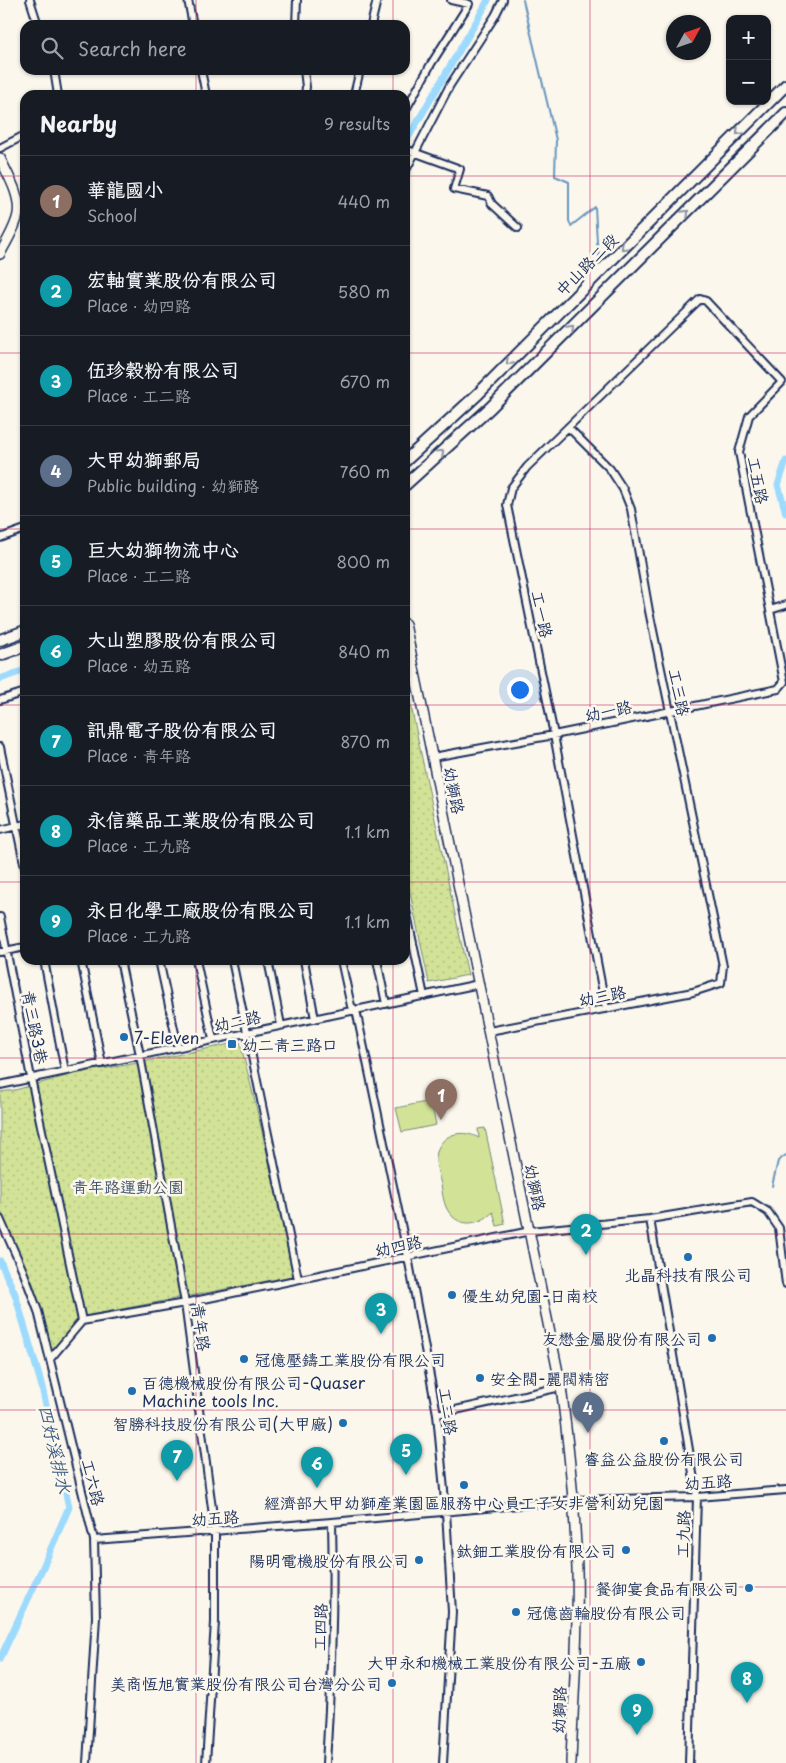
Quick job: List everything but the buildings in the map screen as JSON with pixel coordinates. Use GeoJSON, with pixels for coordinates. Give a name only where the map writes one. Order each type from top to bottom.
{"type":"FeatureCollection","features":[{"type":"Feature","properties":{"kind":"main road","name":"中山路二段"},"geometry":{"type":"LineString","coordinates":[[410,454],[478,394],[786,85]]}},
{"type":"Feature","properties":{"kind":"main road"},"geometry":{"type":"LineString","coordinates":[[410,481],[490,408],[786,112]]}},
{"type":"Feature","properties":{"kind":"main road"},"geometry":{"type":"LineString","coordinates":[[575,296],[588,310]]}},
{"type":"Feature","properties":{"kind":"main road"},"geometry":{"type":"LineString","coordinates":[[0,640],[20,633]]}},
{"type":"Feature","properties":{"kind":"main road"},"geometry":{"type":"LineString","coordinates":[[0,655],[20,648]]}},
{"type":"Feature","properties":{"kind":"street"},"geometry":{"type":"LineString","coordinates":[[30,0],[36,20]]}},
{"type":"Feature","properties":{"kind":"street"},"geometry":{"type":"LineString","coordinates":[[188,0],[192,20]]}},
{"type":"Feature","properties":{"kind":"street"},"geometry":{"type":"LineString","coordinates":[[296,20],[297,0]]}},
{"type":"Feature","properties":{"kind":"street"},"geometry":{"type":"LineString","coordinates":[[372,20],[377,0]]}},
{"type":"Feature","properties":{"kind":"street"},"geometry":{"type":"LineString","coordinates":[[410,102],[430,64],[469,4],[451,0]]}},
{"type":"Feature","properties":{"kind":"street"},"geometry":{"type":"LineString","coordinates":[[410,162],[450,85],[495,16],[502,0]]}},
{"type":"Feature","properties":{"kind":"street"},"geometry":{"type":"LineString","coordinates":[[55,75],[57,90]]}},
{"type":"Feature","properties":{"kind":"street"},"geometry":{"type":"LineString","coordinates":[[202,75],[205,90]]}},
{"type":"Feature","properties":{"kind":"street"},"geometry":{"type":"LineString","coordinates":[[305,75],[306,90]]}},
{"type":"Feature","properties":{"kind":"street"},"geometry":{"type":"LineString","coordinates":[[355,90],[359,75]]}},
{"type":"Feature","properties":{"kind":"street"},"geometry":{"type":"LineString","coordinates":[[0,148],[20,138]]}},
{"type":"Feature","properties":{"kind":"street"},"geometry":{"type":"LineString","coordinates":[[410,151],[460,169],[454,189],[488,196],[492,204],[518,228]]}},
{"type":"Feature","properties":{"kind":"street"},"geometry":{"type":"LineString","coordinates":[[0,158],[14,191],[18,208],[18,214],[0,254]]}},
{"type":"Feature","properties":{"kind":"street","name":"工五路"},"geometry":{"type":"LineString","coordinates":[[700,300],[706,301],[784,381],[749,416],[739,452],[784,682]]}},
{"type":"Feature","properties":{"kind":"street","name":"工一路"},"geometry":{"type":"LineString","coordinates":[[606,1009],[554,735],[507,505],[511,488],[527,467],[700,300]]}},
{"type":"Feature","properties":{"kind":"street","name":"工三路"},"geometry":{"type":"LineString","coordinates":[[568,427],[610,470],[622,489],[631,509],[670,711],[723,966],[721,983]]}},
{"type":"Feature","properties":{"kind":"street"},"geometry":{"type":"LineString","coordinates":[[0,538],[20,531]]}},
{"type":"Feature","properties":{"kind":"street"},"geometry":{"type":"LineString","coordinates":[[770,610],[786,605]]}},
{"type":"Feature","properties":{"kind":"street","name":"幼獅路"},"geometry":{"type":"LineString","coordinates":[[410,648],[562,1387],[574,1500],[577,1607],[571,1763]]}},
{"type":"Feature","properties":{"kind":"street","name":"幼一路"},"geometry":{"type":"LineString","coordinates":[[433,757],[554,735],[778,689],[784,682]]}},
{"type":"Feature","properties":{"kind":"street"},"geometry":{"type":"LineString","coordinates":[[0,700],[20,694]]}},
{"type":"Feature","properties":{"kind":"street"},"geometry":{"type":"LineString","coordinates":[[0,748],[20,845]]}},
{"type":"Feature","properties":{"kind":"street"},"geometry":{"type":"LineString","coordinates":[[0,830],[20,825]]}},
{"type":"Feature","properties":{"kind":"street","name":"青三路3巷"},"geometry":{"type":"LineString","coordinates":[[0,918],[4,952],[82,1321]]}},
{"type":"Feature","properties":{"kind":"street"},"geometry":{"type":"LineString","coordinates":[[410,929],[424,996]]}},
{"type":"Feature","properties":{"kind":"street"},"geometry":{"type":"LineString","coordinates":[[4,952],[20,948]]}},
{"type":"Feature","properties":{"kind":"street"},"geometry":{"type":"LineString","coordinates":[[45,965],[66,1071]]}},
{"type":"Feature","properties":{"kind":"street"},"geometry":{"type":"LineString","coordinates":[[82,965],[102,1064]]}},
{"type":"Feature","properties":{"kind":"street","name":"青年路"},"geometry":{"type":"LineString","coordinates":[[121,965],[140,1055],[185,1303],[215,1531],[215,1622],[206,1763]]}},
{"type":"Feature","properties":{"kind":"street"},"geometry":{"type":"LineString","coordinates":[[160,965],[178,1047]]}},
{"type":"Feature","properties":{"kind":"street"},"geometry":{"type":"LineString","coordinates":[[197,965],[213,1040]]}},
{"type":"Feature","properties":{"kind":"street"},"geometry":{"type":"LineString","coordinates":[[233,965],[298,1279]]}},
{"type":"Feature","properties":{"kind":"street"},"geometry":{"type":"LineString","coordinates":[[269,965],[281,1025]]}},
{"type":"Feature","properties":{"kind":"street"},"geometry":{"type":"LineString","coordinates":[[305,965],[315,1019]]}},
{"type":"Feature","properties":{"kind":"street","name":"工二路"},"geometry":{"type":"LineString","coordinates":[[343,965],[351,1006],[356,1010],[408,1257],[437,1414],[446,1512],[452,1612],[443,1763]]}},
{"type":"Feature","properties":{"kind":"street"},"geometry":{"type":"LineString","coordinates":[[377,965],[386,1004]]}},
{"type":"Feature","properties":{"kind":"street","name":"幼三路"},"geometry":{"type":"LineString","coordinates":[[488,1031],[693,992],[721,983]]}},
{"type":"Feature","properties":{"kind":"street","name":"幼二路"},"geometry":{"type":"LineString","coordinates":[[0,1086],[246,1032],[479,984]]}},
{"type":"Feature","properties":{"kind":"street","name":"幼四路"},"geometry":{"type":"LineString","coordinates":[[82,1321],[185,1303],[530,1231],[650,1219],[752,1202],[768,1212],[779,1228],[786,1284]]}},
{"type":"Feature","properties":{"kind":"street","name":"工六路"},"geometry":{"type":"LineString","coordinates":[[0,1219],[24,1271],[38,1311],[94,1540],[96,1617],[87,1763]]}},
{"type":"Feature","properties":{"kind":"street","name":"工九路"},"geometry":{"type":"LineString","coordinates":[[650,1219],[697,1497],[689,1763]]}},
{"type":"Feature","properties":{"kind":"street"},"geometry":{"type":"LineString","coordinates":[[50,1359],[82,1321]]}},
{"type":"Feature","properties":{"kind":"street"},"geometry":{"type":"LineString","coordinates":[[437,1414],[562,1387]]}},
{"type":"Feature","properties":{"kind":"street","name":"幼五路"},"geometry":{"type":"LineString","coordinates":[[94,1540],[332,1522],[574,1500],[697,1497],[786,1490]]}},
{"type":"Feature","properties":{"kind":"street","name":"工四路"},"geometry":{"type":"LineString","coordinates":[[326,1763],[333,1645],[332,1522]]}},
{"type":"Feature","properties":{"kind":"green space"},"geometry":{"type":"Polygon","coordinates":[[[410,702],[468,975],[429,983],[410,893],[410,702]]]}},
{"type":"Feature","properties":{"kind":"green space","name":"青年路運動公園"},"geometry":{"type":"Polygon","coordinates":[[[240,1042],[255,1100],[293,1276],[86,1316],[52,1350],[41,1317],[34,1286],[0,1210],[0,1092],[15,1090],[81,1072],[127,1065],[240,1042]]]}},
{"type":"Feature","properties":{"kind":"green space"},"geometry":{"type":"Polygon","coordinates":[[[431,1101],[436,1125],[402,1132],[396,1108],[431,1101]]]}},
{"type":"Feature","properties":{"kind":"green space"},"geometry":{"type":"Polygon","coordinates":[[[485,1128],[505,1224],[497,1226],[493,1212],[481,1220],[468,1223],[456,1219],[450,1214],[444,1201],[436,1162],[439,1146],[444,1140],[450,1136],[464,1133],[479,1138],[478,1129],[485,1128]]]}},
{"type":"Feature","properties":{"kind":"waterway","name":"四好溪排水"},"geometry":{"type":"LineString","coordinates":[[410,134],[488,0]]}},
{"type":"Feature","properties":{"kind":"waterway"},"geometry":{"type":"LineString","coordinates":[[523,0],[556,140],[555,176],[569,182],[569,221],[571,226],[595,207],[600,261]]}},
{"type":"Feature","properties":{"kind":"waterway"},"geometry":{"type":"LineString","coordinates":[[786,461],[778,485],[786,513]]}},
{"type":"Feature","properties":{"kind":"waterway","name":"四好溪排水"},"geometry":{"type":"LineString","coordinates":[[0,679],[20,672]]}},
{"type":"Feature","properties":{"kind":"waterway"},"geometry":{"type":"LineString","coordinates":[[772,1186],[778,1161],[786,1155]]}},
{"type":"Feature","properties":{"kind":"waterway","name":"四好溪排水"},"geometry":{"type":"LineString","coordinates":[[0,1261],[15,1294],[41,1383],[69,1507],[0,1659]]}},
{"type":"Feature","properties":{"kind":"place","name":"7-Eleven"},"geometry":{"type":"Point","coordinates":[124,1037]}},
{"type":"Feature","properties":{"kind":"place","name":"幼二青三路口"},"geometry":{"type":"Point","coordinates":[232,1044]}},
{"type":"Feature","properties":{"kind":"place","name":"華龍國小"},"geometry":{"type":"Point","coordinates":[441,1120]}},
{"type":"Feature","properties":{"kind":"place","name":"宏軸實業股份有限公司"},"geometry":{"type":"Point","coordinates":[586,1255]}},
{"type":"Feature","properties":{"kind":"place","name":"北晶科技有限公司"},"geometry":{"type":"Point","coordinates":[688,1257]}},
{"type":"Feature","properties":{"kind":"place","name":"優生幼兒園-日南校"},"geometry":{"type":"Point","coordinates":[452,1295]}},
{"type":"Feature","properties":{"kind":"place","name":"伍珍穀粉有限公司"},"geometry":{"type":"Point","coordinates":[381,1334]}},
{"type":"Feature","properties":{"kind":"place","name":"友懋金屬股份有限公司"},"geometry":{"type":"Point","coordinates":[712,1338]}},
{"type":"Feature","properties":{"kind":"place","name":"冠億壓鑄工業股份有限公司"},"geometry":{"type":"Point","coordinates":[244,1359]}},
{"type":"Feature","properties":{"kind":"place","name":"安全閥-麗閥精密"},"geometry":{"type":"Point","coordinates":[480,1378]}},
{"type":"Feature","properties":{"kind":"place","name":"百德機械股份有限公司-Quaser Machine tools Inc."},"geometry":{"type":"Point","coordinates":[132,1391]}},
{"type":"Feature","properties":{"kind":"place","name":"智勝科技股份有限公司(大甲廠)"},"geometry":{"type":"Point","coordinates":[343,1423]}},
{"type":"Feature","properties":{"kind":"place","name":"大甲幼獅郵局"},"geometry":{"type":"Point","coordinates":[588,1433]}},
{"type":"Feature","properties":{"kind":"place","name":"睿益公益股份有限公司"},"geometry":{"type":"Point","coordinates":[664,1441]}},
{"type":"Feature","properties":{"kind":"place","name":"巨大幼獅物流中心"},"geometry":{"type":"Point","coordinates":[406,1475]}},
{"type":"Feature","properties":{"kind":"place","name":"訊鼎電子股份有限公司"},"geometry":{"type":"Point","coordinates":[177,1481]}},
{"type":"Feature","properties":{"kind":"place","name":"經濟部大甲幼獅產業園區服務中心員工子女非營利幼兒園"},"geometry":{"type":"Point","coordinates":[464,1485]}},
{"type":"Feature","properties":{"kind":"place","name":"大山塑膠股份有限公司"},"geometry":{"type":"Point","coordinates":[317,1488]}},
{"type":"Feature","properties":{"kind":"place","name":"鈦鈿工業股份有限公司"},"geometry":{"type":"Point","coordinates":[626,1550]}},
{"type":"Feature","properties":{"kind":"place","name":"陽明電機股份有限公司"},"geometry":{"type":"Point","coordinates":[419,1560]}},
{"type":"Feature","properties":{"kind":"place","name":"餐御宴食品有限公司"},"geometry":{"type":"Point","coordinates":[749,1588]}},
{"type":"Feature","properties":{"kind":"place","name":"冠億齒輪股份有限公司"},"geometry":{"type":"Point","coordinates":[516,1612]}},
{"type":"Feature","properties":{"kind":"place","name":"大甲永和機械工業股份有限公司-五廠"},"geometry":{"type":"Point","coordinates":[641,1662]}},
{"type":"Feature","properties":{"kind":"place","name":"美商恆旭實業股份有限公司台灣分公司"},"geometry":{"type":"Point","coordinates":[392,1683]}},
{"type":"Feature","properties":{"kind":"place","name":"永信藥品工業股份有限公司"},"geometry":{"type":"Point","coordinates":[747,1703]}},
{"type":"Feature","properties":{"kind":"place","name":"永日化學工廠股份有限公司"},"geometry":{"type":"Point","coordinates":[637,1735]}}]}
